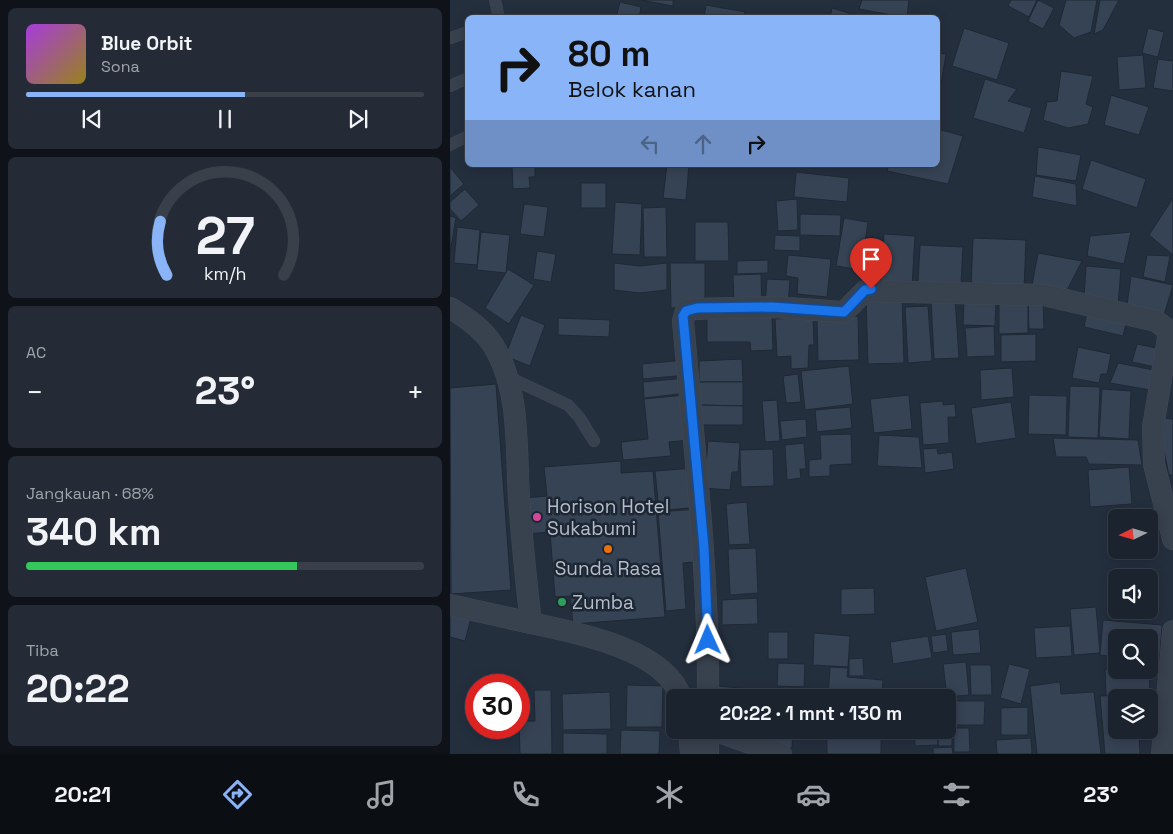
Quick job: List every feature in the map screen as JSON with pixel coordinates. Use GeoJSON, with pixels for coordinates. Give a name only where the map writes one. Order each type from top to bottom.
{"type":"FeatureCollection","features":[{"type":"Feature","properties":{"kind":"street"},"geometry":{"type":"LineString","coordinates":[[708,689],[708,624],[704,548],[683,322],[686,311],[697,308],[772,307],[844,312],[865,290],[871,289],[1025,293],[1060,298],[1148,318],[1167,329],[1171,339],[1153,427],[1154,464],[1173,539]]}},
{"type":"Feature","properties":{"kind":"street"},"geometry":{"type":"LineString","coordinates":[[450,308],[467,318],[484,334],[497,351],[508,377],[513,406],[521,527],[531,623]]}},
{"type":"Feature","properties":{"kind":"street"},"geometry":{"type":"LineString","coordinates":[[450,605],[597,640],[638,655],[656,666],[672,681],[676,689]]}},
{"type":"Feature","properties":{"kind":"street"},"geometry":{"type":"LineString","coordinates":[[1162,754],[1173,631]]}},
{"type":"Feature","properties":{"kind":"street"},"geometry":{"type":"LineString","coordinates":[[690,739],[691,754]]}},
{"type":"Feature","properties":{"kind":"street"},"geometry":{"type":"LineString","coordinates":[[708,739],[708,754]]}},
{"type":"Feature","properties":{"kind":"street"},"geometry":{"type":"LineString","coordinates":[[738,739],[781,754]]}},
{"type":"Feature","properties":{"kind":"lane"},"geometry":{"type":"LineString","coordinates":[[495,0],[498,15]]}},
{"type":"Feature","properties":{"kind":"lane"},"geometry":{"type":"LineString","coordinates":[[450,38],[465,33]]}},
{"type":"Feature","properties":{"kind":"lane"},"geometry":{"type":"LineString","coordinates":[[450,86],[465,79]]}},
{"type":"Feature","properties":{"kind":"lane"},"geometry":{"type":"LineString","coordinates":[[450,145],[465,138]]}},
{"type":"Feature","properties":{"kind":"lane"},"geometry":{"type":"LineString","coordinates":[[508,377],[568,405],[579,417],[594,441]]}},
{"type":"Feature","properties":{"kind":"building"},"geometry":{"type":"Polygon","coordinates":[[[641,0],[673,0],[673,6],[641,0]]]}},
{"type":"Feature","properties":{"kind":"building"},"geometry":{"type":"Polygon","coordinates":[[[862,0],[909,0],[907,15],[891,15],[859,9],[862,0]]]}},
{"type":"Feature","properties":{"kind":"building"},"geometry":{"type":"Polygon","coordinates":[[[1011,0],[1037,0],[1029,17],[1008,6],[1011,0]]]}},
{"type":"Feature","properties":{"kind":"building"},"geometry":{"type":"Polygon","coordinates":[[[1038,0],[1054,8],[1043,29],[1028,21],[1038,0]]]}},
{"type":"Feature","properties":{"kind":"building"},"geometry":{"type":"Polygon","coordinates":[[[1066,0],[1097,0],[1091,32],[1074,38],[1059,25],[1066,0]]]}},
{"type":"Feature","properties":{"kind":"building"},"geometry":{"type":"Polygon","coordinates":[[[1100,0],[1119,0],[1103,30],[1094,34],[1100,0]]]}},
{"type":"Feature","properties":{"kind":"building"},"geometry":{"type":"Polygon","coordinates":[[[620,2],[641,7],[640,15],[617,15],[620,2]]]}},
{"type":"Feature","properties":{"kind":"building"},"geometry":{"type":"Polygon","coordinates":[[[706,5],[745,12],[744,15],[704,15],[706,5]]]}},
{"type":"Feature","properties":{"kind":"building"},"geometry":{"type":"Polygon","coordinates":[[[832,8],[855,15],[831,15],[832,8]]]}},
{"type":"Feature","properties":{"kind":"building"},"geometry":{"type":"Polygon","coordinates":[[[964,28],[1009,43],[997,80],[952,66],[964,28]]]}},
{"type":"Feature","properties":{"kind":"building"},"geometry":{"type":"Polygon","coordinates":[[[1148,28],[1164,32],[1158,57],[1142,53],[1148,28]]]}},
{"type":"Feature","properties":{"kind":"building"},"geometry":{"type":"Polygon","coordinates":[[[940,53],[946,54],[940,90],[940,53]]]}},
{"type":"Feature","properties":{"kind":"building"},"geometry":{"type":"Polygon","coordinates":[[[1143,55],[1146,88],[1119,90],[1117,57],[1143,55]]]}},
{"type":"Feature","properties":{"kind":"building"},"geometry":{"type":"Polygon","coordinates":[[[1158,59],[1173,61],[1173,91],[1153,88],[1158,59]]]}},
{"type":"Feature","properties":{"kind":"building"},"geometry":{"type":"Polygon","coordinates":[[[1061,71],[1093,76],[1086,104],[1093,107],[1088,124],[1068,128],[1043,120],[1047,102],[1057,101],[1061,71]]]}},
{"type":"Feature","properties":{"kind":"building"},"geometry":{"type":"Polygon","coordinates":[[[985,79],[1017,89],[1008,101],[1032,108],[1024,133],[973,118],[985,79]]]}},
{"type":"Feature","properties":{"kind":"building"},"geometry":{"type":"Polygon","coordinates":[[[1111,95],[1149,107],[1139,135],[1104,125],[1111,95]]]}},
{"type":"Feature","properties":{"kind":"building"},"geometry":{"type":"Polygon","coordinates":[[[940,130],[963,136],[948,184],[887,171],[888,167],[940,167],[940,130]]]}},
{"type":"Feature","properties":{"kind":"building"},"geometry":{"type":"Polygon","coordinates":[[[1038,147],[1081,155],[1076,181],[1036,175],[1038,147]]]}},
{"type":"Feature","properties":{"kind":"building"},"geometry":{"type":"Polygon","coordinates":[[[1091,160],[1146,179],[1137,208],[1082,189],[1091,160]]]}},
{"type":"Feature","properties":{"kind":"building"},"geometry":{"type":"Polygon","coordinates":[[[450,167],[464,184],[450,196],[450,167]]]}},
{"type":"Feature","properties":{"kind":"building"},"geometry":{"type":"Polygon","coordinates":[[[512,167],[535,167],[535,177],[529,177],[530,188],[513,189],[512,167]]]}},
{"type":"Feature","properties":{"kind":"building"},"geometry":{"type":"Polygon","coordinates":[[[667,167],[689,167],[686,200],[663,198],[667,167]]]}},
{"type":"Feature","properties":{"kind":"building"},"geometry":{"type":"Polygon","coordinates":[[[796,172],[849,178],[847,202],[794,197],[796,172]]]}},
{"type":"Feature","properties":{"kind":"building"},"geometry":{"type":"Polygon","coordinates":[[[1035,176],[1076,184],[1077,206],[1032,197],[1035,176]]]}},
{"type":"Feature","properties":{"kind":"building"},"geometry":{"type":"Polygon","coordinates":[[[581,183],[606,183],[606,208],[581,208],[581,183]]]}},
{"type":"Feature","properties":{"kind":"building"},"geometry":{"type":"Polygon","coordinates":[[[465,189],[479,205],[461,221],[450,209],[450,202],[465,189]]]}},
{"type":"Feature","properties":{"kind":"building"},"geometry":{"type":"Polygon","coordinates":[[[1173,198],[1173,255],[1149,235],[1173,198]]]}},
{"type":"Feature","properties":{"kind":"building"},"geometry":{"type":"Polygon","coordinates":[[[797,199],[798,230],[778,231],[776,201],[797,199]]]}},
{"type":"Feature","properties":{"kind":"building"},"geometry":{"type":"Polygon","coordinates":[[[615,202],[642,204],[640,255],[612,254],[615,202]]]}},
{"type":"Feature","properties":{"kind":"building"},"geometry":{"type":"Polygon","coordinates":[[[524,204],[548,207],[544,237],[520,234],[524,204]]]}},
{"type":"Feature","properties":{"kind":"building"},"geometry":{"type":"Polygon","coordinates":[[[666,207],[667,257],[644,257],[643,208],[666,207]]]}},
{"type":"Feature","properties":{"kind":"building"},"geometry":{"type":"Polygon","coordinates":[[[800,214],[841,215],[840,236],[800,235],[800,214]]]}},
{"type":"Feature","properties":{"kind":"building"},"geometry":{"type":"Polygon","coordinates":[[[450,216],[456,218],[450,253],[450,216]]]}},
{"type":"Feature","properties":{"kind":"building"},"geometry":{"type":"Polygon","coordinates":[[[844,218],[868,222],[861,270],[836,266],[844,218]]]}},
{"type":"Feature","properties":{"kind":"building"},"geometry":{"type":"Polygon","coordinates":[[[695,222],[728,222],[729,261],[695,261],[695,222]]]}},
{"type":"Feature","properties":{"kind":"building"},"geometry":{"type":"Polygon","coordinates":[[[457,227],[480,230],[477,265],[454,263],[457,227]]]}},
{"type":"Feature","properties":{"kind":"building"},"geometry":{"type":"Polygon","coordinates":[[[481,232],[510,235],[506,273],[477,270],[481,232]]]}},
{"type":"Feature","properties":{"kind":"building"},"geometry":{"type":"Polygon","coordinates":[[[1131,232],[1124,264],[1087,256],[1090,236],[1131,232]]]}},
{"type":"Feature","properties":{"kind":"building"},"geometry":{"type":"Polygon","coordinates":[[[884,234],[915,236],[912,287],[880,284],[884,234]]]}},
{"type":"Feature","properties":{"kind":"building"},"geometry":{"type":"Polygon","coordinates":[[[775,235],[800,236],[800,251],[774,250],[775,235]]]}},
{"type":"Feature","properties":{"kind":"building"},"geometry":{"type":"Polygon","coordinates":[[[973,238],[1026,240],[1024,290],[971,288],[973,238]]]}},
{"type":"Feature","properties":{"kind":"building"},"geometry":{"type":"Polygon","coordinates":[[[920,245],[963,247],[961,284],[918,282],[920,245]]]}},
{"type":"Feature","properties":{"kind":"building"},"geometry":{"type":"Polygon","coordinates":[[[537,251],[556,254],[551,282],[533,279],[537,251]]]}},
{"type":"Feature","properties":{"kind":"building"},"geometry":{"type":"Polygon","coordinates":[[[1038,253],[1082,261],[1064,296],[1031,290],[1038,253]]]}},
{"type":"Feature","properties":{"kind":"building"},"geometry":{"type":"Polygon","coordinates":[[[788,255],[831,259],[827,297],[797,294],[798,278],[786,276],[788,255]]]}},
{"type":"Feature","properties":{"kind":"building"},"geometry":{"type":"Polygon","coordinates":[[[1147,255],[1170,256],[1165,282],[1143,277],[1147,255]]]}},
{"type":"Feature","properties":{"kind":"building"},"geometry":{"type":"Polygon","coordinates":[[[768,260],[768,273],[737,274],[737,261],[768,260]]]}},
{"type":"Feature","properties":{"kind":"building"},"geometry":{"type":"Polygon","coordinates":[[[614,263],[640,266],[667,263],[667,290],[639,293],[614,290],[614,263]]]}},
{"type":"Feature","properties":{"kind":"building"},"geometry":{"type":"Polygon","coordinates":[[[670,263],[705,263],[705,307],[671,308],[670,263]]]}},
{"type":"Feature","properties":{"kind":"building"},"geometry":{"type":"Polygon","coordinates":[[[1086,266],[1121,269],[1118,306],[1084,297],[1086,266]]]}},
{"type":"Feature","properties":{"kind":"building"},"geometry":{"type":"Polygon","coordinates":[[[508,269],[534,285],[509,324],[485,308],[508,269]]]}},
{"type":"Feature","properties":{"kind":"building"},"geometry":{"type":"Polygon","coordinates":[[[761,274],[762,305],[734,306],[733,275],[761,274]]]}},
{"type":"Feature","properties":{"kind":"building"},"geometry":{"type":"Polygon","coordinates":[[[1131,276],[1173,285],[1164,315],[1127,305],[1131,276]]]}},
{"type":"Feature","properties":{"kind":"building"},"geometry":{"type":"Polygon","coordinates":[[[767,279],[790,280],[788,306],[765,304],[767,279]]]}},
{"type":"Feature","properties":{"kind":"building"},"geometry":{"type":"Polygon","coordinates":[[[902,296],[904,363],[868,364],[866,297],[902,296]]]}},
{"type":"Feature","properties":{"kind":"building"},"geometry":{"type":"Polygon","coordinates":[[[955,298],[959,358],[934,359],[931,299],[955,298]]]}},
{"type":"Feature","properties":{"kind":"building"},"geometry":{"type":"Polygon","coordinates":[[[964,300],[996,301],[995,326],[963,325],[964,300]]]}},
{"type":"Feature","properties":{"kind":"building"},"geometry":{"type":"Polygon","coordinates":[[[1028,300],[1043,300],[1044,329],[1029,329],[1028,300]]]}},
{"type":"Feature","properties":{"kind":"building"},"geometry":{"type":"Polygon","coordinates":[[[999,301],[1028,301],[1028,333],[999,334],[999,301]]]}},
{"type":"Feature","properties":{"kind":"building"},"geometry":{"type":"Polygon","coordinates":[[[928,306],[932,361],[908,363],[905,307],[928,306]]]}},
{"type":"Feature","properties":{"kind":"building"},"geometry":{"type":"Polygon","coordinates":[[[1088,307],[1128,315],[1123,336],[1084,327],[1088,307]]]}},
{"type":"Feature","properties":{"kind":"building"},"geometry":{"type":"Polygon","coordinates":[[[521,315],[545,325],[530,366],[505,356],[521,315]]]}},
{"type":"Feature","properties":{"kind":"building"},"geometry":{"type":"Polygon","coordinates":[[[772,315],[773,350],[751,351],[750,342],[707,342],[707,317],[772,315]]]}},
{"type":"Feature","properties":{"kind":"building"},"geometry":{"type":"Polygon","coordinates":[[[858,316],[859,360],[818,361],[817,318],[858,316]]]}},
{"type":"Feature","properties":{"kind":"building"},"geometry":{"type":"Polygon","coordinates":[[[813,317],[814,345],[809,345],[808,368],[791,369],[791,356],[777,357],[775,319],[813,317]]]}},
{"type":"Feature","properties":{"kind":"building"},"geometry":{"type":"Polygon","coordinates":[[[558,318],[610,320],[609,337],[558,335],[558,318]]]}},
{"type":"Feature","properties":{"kind":"building"},"geometry":{"type":"Polygon","coordinates":[[[994,326],[995,356],[967,357],[965,328],[994,326]]]}},
{"type":"Feature","properties":{"kind":"building"},"geometry":{"type":"Polygon","coordinates":[[[1036,334],[1036,361],[1001,362],[1001,335],[1036,334]]]}},
{"type":"Feature","properties":{"kind":"building"},"geometry":{"type":"Polygon","coordinates":[[[1137,344],[1161,349],[1155,367],[1132,362],[1137,344]]]}},
{"type":"Feature","properties":{"kind":"building"},"geometry":{"type":"Polygon","coordinates":[[[1078,347],[1111,354],[1107,374],[1101,374],[1099,383],[1072,378],[1078,347]]]}},
{"type":"Feature","properties":{"kind":"building"},"geometry":{"type":"Polygon","coordinates":[[[742,359],[743,382],[699,382],[699,361],[742,359]]]}},
{"type":"Feature","properties":{"kind":"building"},"geometry":{"type":"Polygon","coordinates":[[[685,360],[687,375],[643,379],[642,364],[685,360]]]}},
{"type":"Feature","properties":{"kind":"building"},"geometry":{"type":"Polygon","coordinates":[[[1118,363],[1154,370],[1150,390],[1110,383],[1118,363]]]}},
{"type":"Feature","properties":{"kind":"building"},"geometry":{"type":"Polygon","coordinates":[[[849,366],[853,404],[805,410],[801,371],[849,366]]]}},
{"type":"Feature","properties":{"kind":"building"},"geometry":{"type":"Polygon","coordinates":[[[1012,368],[1014,397],[981,400],[980,370],[1012,368]]]}},
{"type":"Feature","properties":{"kind":"building"},"geometry":{"type":"Polygon","coordinates":[[[798,374],[801,402],[786,403],[783,376],[798,374]]]}},
{"type":"Feature","properties":{"kind":"building"},"geometry":{"type":"Polygon","coordinates":[[[686,378],[688,393],[644,398],[643,382],[686,378]]]}},
{"type":"Feature","properties":{"kind":"building"},"geometry":{"type":"Polygon","coordinates":[[[699,382],[743,382],[743,406],[700,405],[699,382]]]}},
{"type":"Feature","properties":{"kind":"building"},"geometry":{"type":"Polygon","coordinates":[[[496,384],[511,590],[451,594],[450,388],[496,384]]]}},
{"type":"Feature","properties":{"kind":"building"},"geometry":{"type":"Polygon","coordinates":[[[1070,386],[1100,387],[1098,438],[1068,437],[1070,386]]]}},
{"type":"Feature","properties":{"kind":"building"},"geometry":{"type":"Polygon","coordinates":[[[1102,389],[1131,391],[1129,439],[1099,437],[1102,389]]]}},
{"type":"Feature","properties":{"kind":"building"},"geometry":{"type":"Polygon","coordinates":[[[685,395],[689,440],[669,442],[671,456],[623,460],[621,442],[648,439],[644,399],[685,395]]]}},
{"type":"Feature","properties":{"kind":"building"},"geometry":{"type":"Polygon","coordinates":[[[909,395],[912,429],[874,433],[870,399],[909,395]]]}},
{"type":"Feature","properties":{"kind":"building"},"geometry":{"type":"Polygon","coordinates":[[[1029,395],[1067,396],[1066,435],[1028,434],[1029,395]]]}},
{"type":"Feature","properties":{"kind":"building"},"geometry":{"type":"Polygon","coordinates":[[[777,400],[780,441],[765,442],[762,401],[777,400]]]}},
{"type":"Feature","properties":{"kind":"building"},"geometry":{"type":"Polygon","coordinates":[[[943,401],[943,405],[955,404],[956,417],[948,417],[949,443],[923,445],[920,403],[943,401]]]}},
{"type":"Feature","properties":{"kind":"building"},"geometry":{"type":"Polygon","coordinates":[[[1011,402],[1016,438],[976,444],[971,408],[1011,402]]]}},
{"type":"Feature","properties":{"kind":"building"},"geometry":{"type":"Polygon","coordinates":[[[700,405],[743,406],[743,425],[700,425],[700,405]]]}},
{"type":"Feature","properties":{"kind":"building"},"geometry":{"type":"Polygon","coordinates":[[[850,407],[852,428],[817,432],[815,410],[850,407]]]}},
{"type":"Feature","properties":{"kind":"building"},"geometry":{"type":"Polygon","coordinates":[[[1164,418],[1173,419],[1173,475],[1169,475],[1163,446],[1164,418]]]}},
{"type":"Feature","properties":{"kind":"building"},"geometry":{"type":"Polygon","coordinates":[[[806,419],[807,437],[782,440],[780,421],[806,419]]]}},
{"type":"Feature","properties":{"kind":"building"},"geometry":{"type":"Polygon","coordinates":[[[851,434],[852,464],[830,465],[830,476],[809,477],[809,460],[821,459],[820,435],[851,434]]]}},
{"type":"Feature","properties":{"kind":"building"},"geometry":{"type":"Polygon","coordinates":[[[879,435],[919,437],[922,468],[877,466],[879,435]]]}},
{"type":"Feature","properties":{"kind":"building"},"geometry":{"type":"Polygon","coordinates":[[[1053,438],[1138,440],[1142,465],[1089,464],[1086,457],[1056,457],[1053,438]]]}},
{"type":"Feature","properties":{"kind":"building"},"geometry":{"type":"Polygon","coordinates":[[[708,441],[740,443],[738,472],[732,472],[730,490],[704,488],[708,441]]]}},
{"type":"Feature","properties":{"kind":"building"},"geometry":{"type":"Polygon","coordinates":[[[804,443],[806,469],[800,469],[801,478],[787,480],[785,445],[804,443]]]}},
{"type":"Feature","properties":{"kind":"building"},"geometry":{"type":"Polygon","coordinates":[[[937,448],[938,454],[952,452],[954,469],[925,473],[923,449],[937,448]]]}},
{"type":"Feature","properties":{"kind":"building"},"geometry":{"type":"Polygon","coordinates":[[[773,449],[774,486],[741,487],[740,450],[773,449]]]}},
{"type":"Feature","properties":{"kind":"building"},"geometry":{"type":"Polygon","coordinates":[[[621,461],[621,473],[653,471],[665,617],[573,624],[570,596],[555,597],[550,532],[527,534],[524,498],[547,496],[544,467],[621,461]]]}},
{"type":"Feature","properties":{"kind":"building"},"geometry":{"type":"Polygon","coordinates":[[[1129,467],[1132,504],[1090,507],[1088,470],[1129,467]]]}},
{"type":"Feature","properties":{"kind":"building"},"geometry":{"type":"Polygon","coordinates":[[[694,468],[697,507],[659,511],[655,471],[694,468]]]}},
{"type":"Feature","properties":{"kind":"building"},"geometry":{"type":"Polygon","coordinates":[[[747,502],[750,544],[729,545],[726,504],[747,502]]]}},
{"type":"Feature","properties":{"kind":"building"},"geometry":{"type":"Polygon","coordinates":[[[699,509],[704,561],[683,563],[686,609],[666,611],[658,512],[699,509]]]}},
{"type":"Feature","properties":{"kind":"building"},"geometry":{"type":"Polygon","coordinates":[[[756,548],[758,593],[730,595],[728,549],[756,548]]]}},
{"type":"Feature","properties":{"kind":"building"},"geometry":{"type":"Polygon","coordinates":[[[966,568],[978,622],[936,631],[925,577],[966,568]]]}},
{"type":"Feature","properties":{"kind":"building"},"geometry":{"type":"Polygon","coordinates":[[[874,588],[875,614],[841,615],[841,589],[874,588]]]}},
{"type":"Feature","properties":{"kind":"building"},"geometry":{"type":"Polygon","coordinates":[[[757,598],[758,624],[722,625],[722,600],[757,598]]]}},
{"type":"Feature","properties":{"kind":"building"},"geometry":{"type":"Polygon","coordinates":[[[1096,607],[1100,653],[1074,655],[1070,609],[1096,607]]]}},
{"type":"Feature","properties":{"kind":"building"},"geometry":{"type":"Polygon","coordinates":[[[450,608],[472,614],[465,641],[450,637],[450,608]]]}},
{"type":"Feature","properties":{"kind":"building"},"geometry":{"type":"Polygon","coordinates":[[[1103,620],[1162,625],[1159,668],[1158,629],[1108,629],[1108,656],[1100,655],[1103,620]]]}},
{"type":"Feature","properties":{"kind":"building"},"geometry":{"type":"Polygon","coordinates":[[[1070,626],[1072,656],[1036,658],[1034,628],[1070,626]]]}},
{"type":"Feature","properties":{"kind":"building"},"geometry":{"type":"Polygon","coordinates":[[[979,629],[981,653],[953,655],[951,632],[979,629]]]}},
{"type":"Feature","properties":{"kind":"building"},"geometry":{"type":"Polygon","coordinates":[[[768,632],[788,632],[788,659],[768,659],[768,632]]]}},
{"type":"Feature","properties":{"kind":"building"},"geometry":{"type":"Polygon","coordinates":[[[814,633],[850,636],[848,667],[813,665],[814,633]]]}},
{"type":"Feature","properties":{"kind":"building"},"geometry":{"type":"Polygon","coordinates":[[[946,634],[948,651],[933,653],[931,636],[946,634]]]}},
{"type":"Feature","properties":{"kind":"building"},"geometry":{"type":"Polygon","coordinates":[[[928,636],[932,658],[893,664],[890,642],[928,636]]]}},
{"type":"Feature","properties":{"kind":"building"},"geometry":{"type":"Polygon","coordinates":[[[863,658],[864,676],[849,676],[849,659],[863,658]]]}},
{"type":"Feature","properties":{"kind":"building"},"geometry":{"type":"Polygon","coordinates":[[[966,662],[969,695],[956,696],[956,689],[946,689],[943,664],[966,662]]]}},
{"type":"Feature","properties":{"kind":"building"},"geometry":{"type":"Polygon","coordinates":[[[778,663],[805,664],[804,687],[777,686],[778,663]]]}},
{"type":"Feature","properties":{"kind":"building"},"geometry":{"type":"Polygon","coordinates":[[[1009,664],[1030,669],[1021,704],[1000,698],[1009,664]]]}},
{"type":"Feature","properties":{"kind":"building"},"geometry":{"type":"Polygon","coordinates":[[[970,665],[991,665],[992,695],[971,695],[970,665]]]}},
{"type":"Feature","properties":{"kind":"building"},"geometry":{"type":"Polygon","coordinates":[[[830,667],[848,668],[847,677],[883,680],[882,689],[829,689],[830,667]]]}},
{"type":"Feature","properties":{"kind":"building"},"geometry":{"type":"Polygon","coordinates":[[[1105,669],[1108,669],[1108,679],[1149,679],[1150,689],[1108,689],[1108,695],[1106,695],[1105,669]]]}},
{"type":"Feature","properties":{"kind":"building"},"geometry":{"type":"Polygon","coordinates":[[[1060,682],[1061,694],[1094,692],[1101,754],[1037,754],[1030,686],[1060,682]]]}},
{"type":"Feature","properties":{"kind":"building"},"geometry":{"type":"Polygon","coordinates":[[[627,685],[663,686],[662,727],[626,727],[627,685]]]}},
{"type":"Feature","properties":{"kind":"building"},"geometry":{"type":"Polygon","coordinates":[[[717,686],[750,689],[716,689],[717,686]]]}},
{"type":"Feature","properties":{"kind":"building"},"geometry":{"type":"Polygon","coordinates":[[[534,690],[551,690],[552,754],[520,754],[520,739],[530,739],[530,721],[535,721],[534,690]]]}},
{"type":"Feature","properties":{"kind":"building"},"geometry":{"type":"Polygon","coordinates":[[[610,692],[611,729],[563,730],[562,694],[610,692]]]}},
{"type":"Feature","properties":{"kind":"building"},"geometry":{"type":"Polygon","coordinates":[[[1100,696],[1108,696],[1108,739],[1139,739],[1140,754],[1105,754],[1100,696]]]}},
{"type":"Feature","properties":{"kind":"building"},"geometry":{"type":"Polygon","coordinates":[[[956,701],[985,701],[984,725],[956,725],[956,701]]]}},
{"type":"Feature","properties":{"kind":"building"},"geometry":{"type":"Polygon","coordinates":[[[1028,707],[1028,735],[1001,735],[1001,708],[1028,707]]]}},
{"type":"Feature","properties":{"kind":"building"},"geometry":{"type":"Polygon","coordinates":[[[956,728],[969,728],[970,752],[954,752],[956,728]]]}},
{"type":"Feature","properties":{"kind":"building"},"geometry":{"type":"Polygon","coordinates":[[[621,730],[660,731],[659,754],[620,754],[621,730]]]}},
{"type":"Feature","properties":{"kind":"building"},"geometry":{"type":"Polygon","coordinates":[[[563,733],[607,734],[607,754],[563,754],[563,733]]]}},
{"type":"Feature","properties":{"kind":"building"},"geometry":{"type":"Polygon","coordinates":[[[1031,738],[1032,754],[997,754],[996,740],[1031,738]]]}},
{"type":"Feature","properties":{"kind":"building"},"geometry":{"type":"Polygon","coordinates":[[[773,739],[792,739],[792,748],[773,746],[773,739]]]}},
{"type":"Feature","properties":{"kind":"building"},"geometry":{"type":"Polygon","coordinates":[[[827,739],[881,739],[881,754],[827,754],[827,739]]]}},
{"type":"Feature","properties":{"kind":"building"},"geometry":{"type":"Polygon","coordinates":[[[915,739],[938,739],[938,745],[915,746],[915,739]]]}},
{"type":"Feature","properties":{"kind":"building"},"geometry":{"type":"Polygon","coordinates":[[[938,739],[952,739],[952,746],[938,746],[938,739]]]}},
{"type":"Feature","properties":{"kind":"building"},"geometry":{"type":"Polygon","coordinates":[[[952,747],[953,754],[933,754],[933,748],[952,747]]]}},
{"type":"Feature","properties":{"kind":"place","name":"Horison Hotel Sukabumi"},"geometry":{"type":"Point","coordinates":[537,517]}},
{"type":"Feature","properties":{"kind":"place","name":"Sunda Rasa"},"geometry":{"type":"Point","coordinates":[608,549]}},
{"type":"Feature","properties":{"kind":"place","name":"Zumba"},"geometry":{"type":"Point","coordinates":[562,602]}},
{"type":"Feature","properties":{"kind":"route"},"geometry":{"type":"LineString","coordinates":[[708,640],[704,548],[683,316],[686,311],[697,308],[772,307],[844,312],[850,308],[865,290],[871,289]]}}]}
